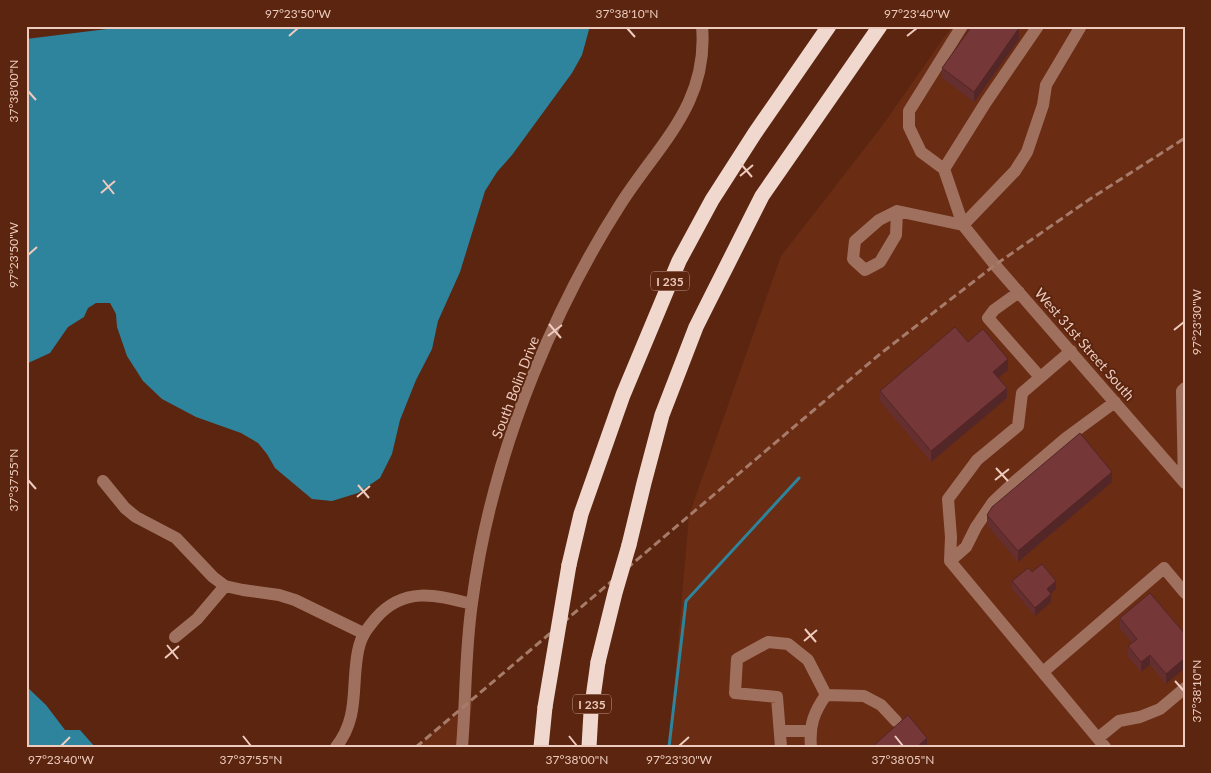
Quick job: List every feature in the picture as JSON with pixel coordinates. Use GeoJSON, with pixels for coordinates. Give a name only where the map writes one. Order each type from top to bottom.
{"type":"FeatureCollection","features":[{"type":"Feature","properties":{"kind":"highway","name":"I 235"},"geometry":{"type":"LineString","coordinates":[[540,747],[569,565],[581,514],[623,395],[679,261],[712,200],[755,132],[829,26]]}},
{"type":"Feature","properties":{"kind":"highway","name":"I 235"},"geometry":{"type":"LineString","coordinates":[[589,747],[591,712],[598,662],[614,593],[629,545],[662,415],[696,327],[762,196],[880,26]]}},
{"type":"Feature","properties":{"kind":"street","name":"South Bolin Drive"},"geometry":{"type":"LineString","coordinates":[[462,747],[472,604],[490,509],[514,427],[534,374],[571,293],[620,204],[683,116],[691,99],[699,74],[702,55],[702,26]]}},
{"type":"Feature","properties":{"kind":"street"},"geometry":{"type":"LineString","coordinates":[[962,26],[909,112],[909,127],[921,152],[944,169],[963,225]]}},
{"type":"Feature","properties":{"kind":"street"},"geometry":{"type":"LineString","coordinates":[[944,169],[986,102],[1038,26]]}},
{"type":"Feature","properties":{"kind":"street"},"geometry":{"type":"LineString","coordinates":[[963,225],[1014,171],[1027,152],[1043,105],[1046,85],[1081,26]]}},
{"type":"Feature","properties":{"kind":"street"},"geometry":{"type":"LineString","coordinates":[[897,211],[896,235],[880,262],[865,270],[853,259],[855,241],[879,220],[897,211],[963,225]]}},
{"type":"Feature","properties":{"kind":"street","name":"West 31st Street South"},"geometry":{"type":"LineString","coordinates":[[963,225],[1184,483]]}},
{"type":"Feature","properties":{"kind":"street"},"geometry":{"type":"LineString","coordinates":[[1019,292],[994,310],[988,318],[1040,377]]}},
{"type":"Feature","properties":{"kind":"street"},"geometry":{"type":"LineString","coordinates":[[1071,351],[1022,393],[1018,426],[977,460],[948,499],[951,537],[950,561],[1102,742],[1119,722],[1140,717],[1160,709],[1185,688]]}},
{"type":"Feature","properties":{"kind":"street"},"geometry":{"type":"LineString","coordinates":[[1184,483],[1182,391],[1185,388]]}},
{"type":"Feature","properties":{"kind":"street"},"geometry":{"type":"LineString","coordinates":[[950,561],[966,547],[976,527],[994,502],[1012,484],[1066,438],[1115,402]]}},
{"type":"Feature","properties":{"kind":"street"},"geometry":{"type":"LineString","coordinates":[[103,481],[125,508],[136,517],[176,538],[214,577],[226,586],[279,595],[294,600],[363,633]]}},
{"type":"Feature","properties":{"kind":"street"},"geometry":{"type":"LineString","coordinates":[[1043,672],[1164,568],[1185,593]]}},
{"type":"Feature","properties":{"kind":"street"},"geometry":{"type":"LineString","coordinates":[[174,637],[197,619],[226,586]]}},
{"type":"Feature","properties":{"kind":"street"},"geometry":{"type":"LineString","coordinates":[[336,747],[346,730],[354,704],[358,652],[363,633],[389,606],[408,597],[433,595],[472,604]]}},
{"type":"Feature","properties":{"kind":"street"},"geometry":{"type":"LineString","coordinates":[[781,747],[778,697],[735,693],[736,659],[768,642],[788,644],[808,660],[826,695]]}},
{"type":"Feature","properties":{"kind":"street"},"geometry":{"type":"LineString","coordinates":[[826,695],[864,696],[881,705],[896,721]]}},
{"type":"Feature","properties":{"kind":"street"},"geometry":{"type":"LineString","coordinates":[[811,747],[811,732],[815,710],[826,695]]}},
{"type":"Feature","properties":{"kind":"street"},"geometry":{"type":"LineString","coordinates":[[780,731],[811,732]]}},
{"type":"Feature","properties":{"kind":"shaded area"},"geometry":{"type":"Polygon","coordinates":[[[952,26],[1185,26],[1185,747],[669,747],[689,515],[781,256],[882,126],[952,26]]]}},
{"type":"Feature","properties":{"kind":"shaded area"},"geometry":{"type":"Polygon","coordinates":[[[473,699],[466,747],[416,747],[473,699]]]}},
{"type":"Feature","properties":{"kind":"water"},"geometry":{"type":"Polygon","coordinates":[[[114,26],[590,26],[582,55],[572,73],[512,155],[497,172],[485,191],[460,272],[438,321],[432,349],[416,380],[400,420],[392,454],[380,478],[358,493],[332,501],[312,499],[275,468],[258,443],[241,433],[196,417],[162,399],[143,381],[127,356],[117,327],[116,314],[110,303],[96,303],[88,308],[84,317],[68,327],[50,353],[26,364],[26,39],[107,29],[114,26]]]}},
{"type":"Feature","properties":{"kind":"water"},"geometry":{"type":"Polygon","coordinates":[[[26,686],[46,705],[65,730],[80,730],[95,747],[26,747],[26,686]]]}},
{"type":"Feature","properties":{"kind":"building"},"geometry":{"type":"Polygon","coordinates":[[[972,26],[1016,26],[1019,28],[974,92],[942,68],[972,26]]]}},
{"type":"Feature","properties":{"kind":"building"},"geometry":{"type":"Polygon","coordinates":[[[955,327],[968,342],[983,329],[1008,359],[993,372],[1007,388],[931,451],[880,391],[955,327]]]}},
{"type":"Feature","properties":{"kind":"building"},"geometry":{"type":"Polygon","coordinates":[[[1080,433],[1112,472],[1018,551],[987,515],[992,507],[1080,433]]]}},
{"type":"Feature","properties":{"kind":"building"},"geometry":{"type":"Polygon","coordinates":[[[1042,564],[1056,581],[1047,589],[1051,594],[1035,608],[1012,581],[1028,568],[1032,572],[1042,564]]]}},
{"type":"Feature","properties":{"kind":"building"},"geometry":{"type":"Polygon","coordinates":[[[1150,593],[1185,634],[1185,658],[1166,674],[1150,655],[1141,662],[1128,646],[1137,639],[1120,618],[1150,593]]]}},
{"type":"Feature","properties":{"kind":"building"},"geometry":{"type":"Polygon","coordinates":[[[908,715],[927,738],[917,747],[872,747],[908,715]]]}},
{"type":"Feature","properties":{"kind":"waterway"},"geometry":{"type":"LineString","coordinates":[[669,747],[686,601],[799,478]]}},
{"type":"Feature","properties":{"kind":"railway"},"geometry":{"type":"LineString","coordinates":[[416,747],[880,354],[995,265],[1090,199],[1185,138]]}}]}
